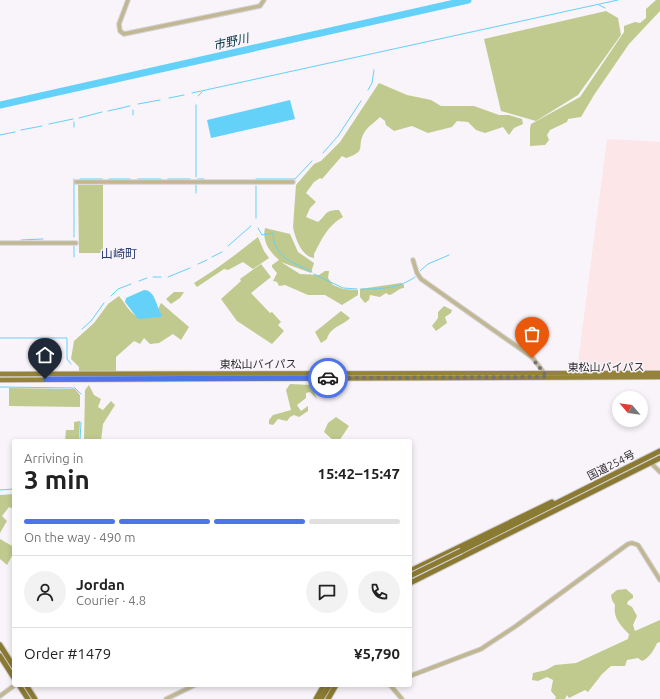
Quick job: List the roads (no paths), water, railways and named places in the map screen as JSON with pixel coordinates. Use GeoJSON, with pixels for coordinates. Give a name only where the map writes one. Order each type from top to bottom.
{"type":"FeatureCollection","features":[{"type":"Feature","properties":{"kind":"highway","name":"国道254号"},"geometry":{"type":"LineString","coordinates":[[572,499],[660,451]]}},
{"type":"Feature","properties":{"kind":"highway","name":"国道254号"},"geometry":{"type":"LineString","coordinates":[[572,499],[660,458]]}},
{"type":"Feature","properties":{"kind":"highway"},"geometry":{"type":"LineString","coordinates":[[412,575],[572,499]]}},
{"type":"Feature","properties":{"kind":"highway"},"geometry":{"type":"LineString","coordinates":[[412,570],[546,505],[572,499]]}},
{"type":"Feature","properties":{"kind":"highway"},"geometry":{"type":"LineString","coordinates":[[412,581],[572,499]]}},
{"type":"Feature","properties":{"kind":"highway"},"geometry":{"type":"LineString","coordinates":[[447,553],[452,556],[451,562]]}},
{"type":"Feature","properties":{"kind":"highway"},"geometry":{"type":"LineString","coordinates":[[0,645],[12,664]]}},
{"type":"Feature","properties":{"kind":"highway"},"geometry":{"type":"LineString","coordinates":[[0,656],[12,675]]}},
{"type":"Feature","properties":{"kind":"highway"},"geometry":{"type":"LineString","coordinates":[[20,687],[28,699]]}},
{"type":"Feature","properties":{"kind":"highway"},"geometry":{"type":"LineString","coordinates":[[27,687],[35,699]]}},
{"type":"Feature","properties":{"kind":"highway"},"geometry":{"type":"LineString","coordinates":[[316,699],[323,687]]}},
{"type":"Feature","properties":{"kind":"highway"},"geometry":{"type":"LineString","coordinates":[[321,699],[329,687]]}},
{"type":"Feature","properties":{"kind":"highway"},"geometry":{"type":"LineString","coordinates":[[328,699],[335,687]]}},
{"type":"Feature","properties":{"kind":"main road","name":"東松山バイパス"},"geometry":{"type":"LineString","coordinates":[[0,380],[660,373]]}},
{"type":"Feature","properties":{"kind":"main road","name":"東松山バイパス"},"geometry":{"type":"LineString","coordinates":[[0,374],[546,375],[660,377]]}},
{"type":"Feature","properties":{"kind":"street"},"geometry":{"type":"LineString","coordinates":[[128,0],[119,24],[120,31],[124,34],[260,6],[264,0]]}},
{"type":"Feature","properties":{"kind":"street"},"geometry":{"type":"LineString","coordinates":[[76,182],[293,182]]}},
{"type":"Feature","properties":{"kind":"street"},"geometry":{"type":"LineString","coordinates":[[0,243],[76,243]]}},
{"type":"Feature","properties":{"kind":"street"},"geometry":{"type":"LineString","coordinates":[[414,260],[416,273],[421,279],[532,358],[546,375]]}},
{"type":"Feature","properties":{"kind":"street"},"geometry":{"type":"LineString","coordinates":[[651,463],[660,472]]}},
{"type":"Feature","properties":{"kind":"street"},"geometry":{"type":"LineString","coordinates":[[412,675],[481,649],[516,626],[628,544],[632,543],[638,545],[660,580]]}},
{"type":"Feature","properties":{"kind":"street"},"geometry":{"type":"LineString","coordinates":[[0,696],[12,687]]}},
{"type":"Feature","properties":{"kind":"street"},"geometry":{"type":"LineString","coordinates":[[166,699],[191,687]]}},
{"type":"Feature","properties":{"kind":"street"},"geometry":{"type":"LineString","coordinates":[[392,687],[402,699]]}},
{"type":"Feature","properties":{"kind":"water"},"geometry":{"type":"Polygon","coordinates":[[[290,100],[295,119],[211,138],[207,120],[290,100]]]}},
{"type":"Feature","properties":{"kind":"water"},"geometry":{"type":"Polygon","coordinates":[[[144,290],[151,293],[153,296],[162,315],[161,317],[138,319],[125,302],[126,298],[144,290]]]}},
{"type":"Feature","properties":{"kind":"waterway","name":"市野川"},"geometry":{"type":"LineString","coordinates":[[0,105],[468,0]]}},
{"type":"Feature","properties":{"kind":"waterway"},"geometry":{"type":"LineString","coordinates":[[192,93],[618,0]]}},
{"type":"Feature","properties":{"kind":"waterway"},"geometry":{"type":"LineString","coordinates":[[599,5],[605,8]]}},
{"type":"Feature","properties":{"kind":"waterway"},"geometry":{"type":"LineString","coordinates":[[368,90],[372,83],[374,70]]}},
{"type":"Feature","properties":{"kind":"waterway"},"geometry":{"type":"LineString","coordinates":[[198,96],[202,92]]}},
{"type":"Feature","properties":{"kind":"waterway"},"geometry":{"type":"LineString","coordinates":[[169,98],[184,95]]}},
{"type":"Feature","properties":{"kind":"waterway"},"geometry":{"type":"LineString","coordinates":[[138,104],[160,100]]}},
{"type":"Feature","properties":{"kind":"waterway"},"geometry":{"type":"LineString","coordinates":[[323,153],[338,136],[361,101]]}},
{"type":"Feature","properties":{"kind":"waterway"},"geometry":{"type":"LineString","coordinates":[[196,105],[196,177]]}},
{"type":"Feature","properties":{"kind":"waterway"},"geometry":{"type":"LineString","coordinates":[[108,111],[130,106]]}},
{"type":"Feature","properties":{"kind":"waterway"},"geometry":{"type":"LineString","coordinates":[[133,110],[133,115]]}},
{"type":"Feature","properties":{"kind":"waterway"},"geometry":{"type":"LineString","coordinates":[[79,118],[102,112]]}},
{"type":"Feature","properties":{"kind":"waterway"},"geometry":{"type":"LineString","coordinates":[[49,124],[73,119]]}},
{"type":"Feature","properties":{"kind":"waterway"},"geometry":{"type":"LineString","coordinates":[[74,122],[74,127]]}},
{"type":"Feature","properties":{"kind":"waterway"},"geometry":{"type":"LineString","coordinates":[[21,130],[42,126]]}},
{"type":"Feature","properties":{"kind":"waterway"},"geometry":{"type":"LineString","coordinates":[[0,135],[15,132]]}},
{"type":"Feature","properties":{"kind":"waterway"},"geometry":{"type":"LineString","coordinates":[[256,179],[295,179],[312,161]]}},
{"type":"Feature","properties":{"kind":"waterway"},"geometry":{"type":"LineString","coordinates":[[74,179],[74,237]]}},
{"type":"Feature","properties":{"kind":"waterway"},"geometry":{"type":"LineString","coordinates":[[80,179],[102,179]]}},
{"type":"Feature","properties":{"kind":"waterway"},"geometry":{"type":"LineString","coordinates":[[109,179],[130,179]]}},
{"type":"Feature","properties":{"kind":"waterway"},"geometry":{"type":"LineString","coordinates":[[138,179],[161,179]]}},
{"type":"Feature","properties":{"kind":"waterway"},"geometry":{"type":"LineString","coordinates":[[168,179],[190,179]]}},
{"type":"Feature","properties":{"kind":"waterway"},"geometry":{"type":"LineString","coordinates":[[198,179],[204,179]]}},
{"type":"Feature","properties":{"kind":"waterway"},"geometry":{"type":"LineString","coordinates":[[196,185],[196,193]]}},
{"type":"Feature","properties":{"kind":"waterway"},"geometry":{"type":"LineString","coordinates":[[256,186],[256,218]]}},
{"type":"Feature","properties":{"kind":"waterway"},"geometry":{"type":"LineString","coordinates":[[228,246],[251,226]]}},
{"type":"Feature","properties":{"kind":"waterway"},"geometry":{"type":"LineString","coordinates":[[258,228],[262,235],[273,233],[274,241],[281,254],[292,262],[312,272]]}},
{"type":"Feature","properties":{"kind":"waterway"},"geometry":{"type":"LineString","coordinates":[[21,240],[43,239]]}},
{"type":"Feature","properties":{"kind":"waterway"},"geometry":{"type":"LineString","coordinates":[[74,246],[74,257]]}},
{"type":"Feature","properties":{"kind":"waterway"},"geometry":{"type":"LineString","coordinates":[[212,257],[222,252]]}},
{"type":"Feature","properties":{"kind":"waterway"},"geometry":{"type":"LineString","coordinates":[[420,271],[428,264],[449,255]]}},
{"type":"Feature","properties":{"kind":"waterway"},"geometry":{"type":"LineString","coordinates":[[198,264],[207,260]]}},
{"type":"Feature","properties":{"kind":"waterway"},"geometry":{"type":"LineString","coordinates":[[168,277],[190,268]]}},
{"type":"Feature","properties":{"kind":"waterway"},"geometry":{"type":"LineString","coordinates":[[314,274],[343,288],[357,289]]}},
{"type":"Feature","properties":{"kind":"waterway"},"geometry":{"type":"LineString","coordinates":[[153,277],[161,277]]}},
{"type":"Feature","properties":{"kind":"waterway"},"geometry":{"type":"LineString","coordinates":[[361,289],[395,286],[415,277]]}},
{"type":"Feature","properties":{"kind":"waterway"},"geometry":{"type":"LineString","coordinates":[[139,281],[147,278]]}},
{"type":"Feature","properties":{"kind":"waterway"},"geometry":{"type":"LineString","coordinates":[[111,296],[118,289],[131,284]]}},
{"type":"Feature","properties":{"kind":"waterway"},"geometry":{"type":"LineString","coordinates":[[82,329],[91,321],[104,303]]}},
{"type":"Feature","properties":{"kind":"waterway"},"geometry":{"type":"LineString","coordinates":[[0,338],[67,338],[67,359],[71,364]]}},
{"type":"Feature","properties":{"kind":"waterway"},"geometry":{"type":"LineString","coordinates":[[0,387],[75,388],[81,394]]}},
{"type":"Feature","properties":{"kind":"waterway"},"geometry":{"type":"LineString","coordinates":[[80,439],[81,422]]}},
{"type":"Feature","properties":{"kind":"waterway"},"geometry":{"type":"LineString","coordinates":[[0,490],[12,489]]}},
{"type":"Feature","properties":{"kind":"district","name":"山崎町"},"geometry":{"type":"Point","coordinates":[119,254]}}]}
